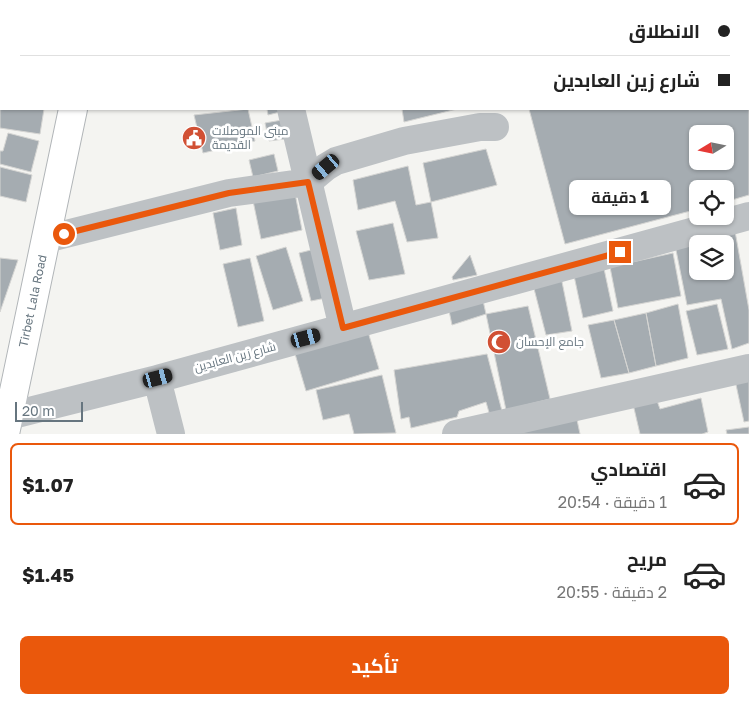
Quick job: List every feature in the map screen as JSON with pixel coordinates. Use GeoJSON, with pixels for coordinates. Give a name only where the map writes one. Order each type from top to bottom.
{"type":"FeatureCollection","features":[{"type":"Feature","properties":{"kind":"main road","name":"Tirbet Lala Road"},"geometry":{"type":"LineString","coordinates":[[4,425],[73,110]]}},
{"type":"Feature","properties":{"kind":"street"},"geometry":{"type":"LineString","coordinates":[[291,110],[343,328]]}},
{"type":"Feature","properties":{"kind":"street"},"geometry":{"type":"LineString","coordinates":[[46,239],[229,193],[308,182],[336,161],[404,141],[480,127],[496,126]]}},
{"type":"Feature","properties":{"kind":"street","name":"شارع زين العابدين"},"geometry":{"type":"LineString","coordinates":[[4,425],[158,378],[749,216]]}},
{"type":"Feature","properties":{"kind":"street"},"geometry":{"type":"LineString","coordinates":[[456,434],[749,368]]}},
{"type":"Feature","properties":{"kind":"street"},"geometry":{"type":"LineString","coordinates":[[158,378],[171,434]]}},
{"type":"Feature","properties":{"kind":"building"},"geometry":{"type":"Polygon","coordinates":[[[0,110],[44,110],[40,134],[0,128],[0,110]]]}},
{"type":"Feature","properties":{"kind":"building"},"geometry":{"type":"Polygon","coordinates":[[[248,110],[255,141],[203,153],[194,115],[248,110]]]}},
{"type":"Feature","properties":{"kind":"building"},"geometry":{"type":"Polygon","coordinates":[[[267,110],[279,110],[280,112],[268,115],[267,110]]]}},
{"type":"Feature","properties":{"kind":"building"},"geometry":{"type":"Polygon","coordinates":[[[402,110],[453,110],[404,122],[402,110]]]}},
{"type":"Feature","properties":{"kind":"building"},"geometry":{"type":"Polygon","coordinates":[[[529,110],[749,110],[749,195],[734,199],[734,180],[689,180],[689,211],[565,244],[529,110]]]}},
{"type":"Feature","properties":{"kind":"building"},"geometry":{"type":"Polygon","coordinates":[[[282,120],[285,139],[269,141],[265,123],[282,120]]]}},
{"type":"Feature","properties":{"kind":"building"},"geometry":{"type":"Polygon","coordinates":[[[8,133],[39,141],[31,172],[0,164],[0,151],[3,151],[8,133]]]}},
{"type":"Feature","properties":{"kind":"building"},"geometry":{"type":"Polygon","coordinates":[[[486,149],[497,185],[431,202],[423,163],[486,149]]]}},
{"type":"Feature","properties":{"kind":"building"},"geometry":{"type":"Polygon","coordinates":[[[274,154],[278,171],[253,177],[249,160],[274,154]]]}},
{"type":"Feature","properties":{"kind":"building"},"geometry":{"type":"Polygon","coordinates":[[[408,166],[416,205],[431,202],[438,238],[407,242],[395,201],[358,210],[353,180],[408,166]]]}},
{"type":"Feature","properties":{"kind":"building"},"geometry":{"type":"Polygon","coordinates":[[[0,167],[32,175],[26,202],[0,196],[0,167]]]}},
{"type":"Feature","properties":{"kind":"building"},"geometry":{"type":"Polygon","coordinates":[[[294,188],[302,230],[261,239],[252,196],[294,188]]]}},
{"type":"Feature","properties":{"kind":"building"},"geometry":{"type":"Polygon","coordinates":[[[236,208],[242,245],[220,250],[213,213],[236,208]]]}},
{"type":"Feature","properties":{"kind":"building"},"geometry":{"type":"Polygon","coordinates":[[[393,223],[405,274],[369,280],[356,231],[393,223]]]}},
{"type":"Feature","properties":{"kind":"building"},"geometry":{"type":"Polygon","coordinates":[[[735,231],[749,310],[749,343],[732,349],[721,299],[687,305],[675,245],[689,242],[689,280],[734,280],[734,235],[718,235],[735,231]]]}},
{"type":"Feature","properties":{"kind":"building"},"geometry":{"type":"Polygon","coordinates":[[[286,247],[303,301],[273,310],[256,256],[286,247]]]}},
{"type":"Feature","properties":{"kind":"building"},"geometry":{"type":"Polygon","coordinates":[[[319,248],[331,297],[311,301],[299,253],[319,248]]]}},
{"type":"Feature","properties":{"kind":"building"},"geometry":{"type":"Polygon","coordinates":[[[673,253],[681,296],[618,308],[610,267],[673,253]]]}},
{"type":"Feature","properties":{"kind":"building"},"geometry":{"type":"Polygon","coordinates":[[[470,255],[477,275],[453,280],[452,277],[470,255]]]}},
{"type":"Feature","properties":{"kind":"building"},"geometry":{"type":"Polygon","coordinates":[[[0,258],[18,260],[0,312],[0,258]]]}},
{"type":"Feature","properties":{"kind":"building"},"geometry":{"type":"Polygon","coordinates":[[[250,258],[264,321],[238,327],[223,264],[250,258]]]}},
{"type":"Feature","properties":{"kind":"building"},"geometry":{"type":"Polygon","coordinates":[[[603,264],[613,311],[583,318],[573,271],[603,264]]]}},
{"type":"Feature","properties":{"kind":"building"},"geometry":{"type":"Polygon","coordinates":[[[560,272],[572,331],[546,335],[532,281],[560,272]]]}},
{"type":"Feature","properties":{"kind":"building"},"geometry":{"type":"Polygon","coordinates":[[[482,296],[486,314],[452,325],[448,306],[482,296]]]}},
{"type":"Feature","properties":{"kind":"building"},"geometry":{"type":"Polygon","coordinates":[[[678,304],[688,358],[656,366],[646,313],[678,304]]]}},
{"type":"Feature","properties":{"kind":"building"},"geometry":{"type":"Polygon","coordinates":[[[717,304],[728,349],[697,355],[686,311],[717,304]]]}},
{"type":"Feature","properties":{"kind":"building"},"geometry":{"type":"Polygon","coordinates":[[[528,306],[550,399],[506,410],[486,314],[528,306]]]}},
{"type":"Feature","properties":{"kind":"building"},"geometry":{"type":"Polygon","coordinates":[[[646,313],[656,366],[629,373],[614,320],[646,313]]]}},
{"type":"Feature","properties":{"kind":"building"},"geometry":{"type":"Polygon","coordinates":[[[614,320],[629,373],[601,378],[588,325],[614,320]]]}},
{"type":"Feature","properties":{"kind":"building"},"geometry":{"type":"Polygon","coordinates":[[[366,325],[379,369],[306,391],[293,347],[366,325]]]}},
{"type":"Feature","properties":{"kind":"building"},"geometry":{"type":"Polygon","coordinates":[[[487,354],[502,411],[490,416],[486,402],[459,411],[457,417],[411,428],[409,417],[401,419],[394,370],[487,354]]]}},
{"type":"Feature","properties":{"kind":"building"},"geometry":{"type":"Polygon","coordinates":[[[382,375],[396,433],[354,434],[349,414],[323,420],[316,390],[382,375]]]}},
{"type":"Feature","properties":{"kind":"building"},"geometry":{"type":"Polygon","coordinates":[[[749,377],[749,421],[744,422],[735,380],[749,377]]]}},
{"type":"Feature","properties":{"kind":"building"},"geometry":{"type":"Polygon","coordinates":[[[656,398],[660,409],[701,398],[708,432],[702,434],[640,434],[633,404],[656,398]]]}},
{"type":"Feature","properties":{"kind":"building"},"geometry":{"type":"Polygon","coordinates":[[[576,415],[580,434],[516,434],[576,415]]]}},
{"type":"Feature","properties":{"kind":"building"},"geometry":{"type":"Polygon","coordinates":[[[749,427],[749,434],[727,434],[726,430],[749,427]]]}},
{"type":"Feature","properties":{"kind":"place","name":"مبنى الموصلات القديمة"},"geometry":{"type":"Point","coordinates":[194,138]}},
{"type":"Feature","properties":{"kind":"place","name":"جامع الإحسان"},"geometry":{"type":"Point","coordinates":[499,342]}},
{"type":"Feature","properties":{"kind":"route"},"geometry":{"type":"LineString","coordinates":[[64,234],[229,193],[308,182],[343,328],[620,252]]}}]}
